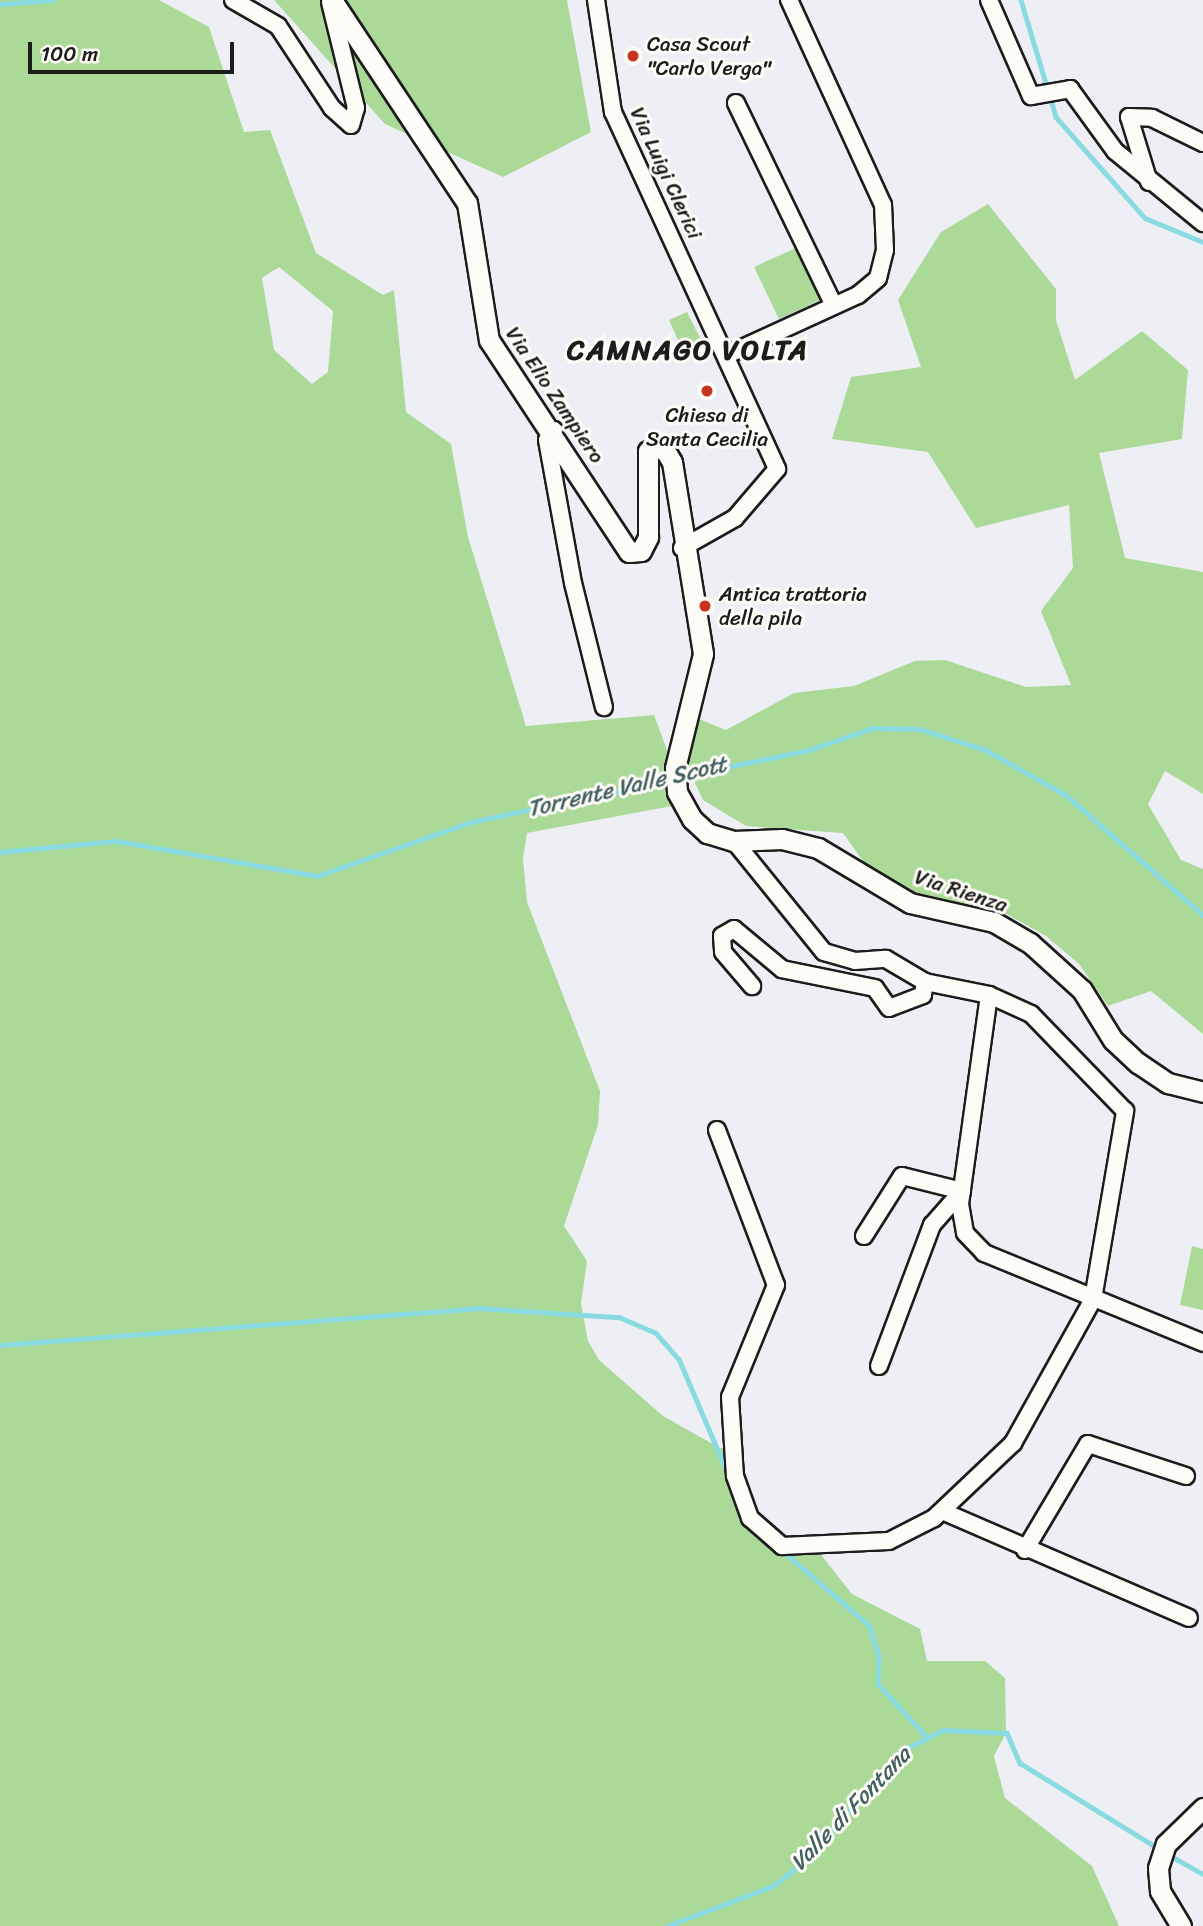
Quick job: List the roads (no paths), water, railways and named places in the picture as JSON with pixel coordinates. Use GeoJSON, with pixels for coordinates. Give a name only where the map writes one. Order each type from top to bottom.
{"type":"FeatureCollection","features":[{"type":"Feature","properties":{"kind":"street"},"geometry":{"type":"LineString","coordinates":[[233,0],[278,26],[332,108],[351,125],[356,108],[331,0]]}},
{"type":"Feature","properties":{"kind":"street","name":"Via Elio Zampiero"},"geometry":{"type":"LineString","coordinates":[[331,0],[467,203],[489,340],[554,430],[625,547],[635,553],[648,537],[646,458],[656,445],[671,462],[682,548]]}},
{"type":"Feature","properties":{"kind":"street","name":"Via Luigi Clerici"},"geometry":{"type":"LineString","coordinates":[[596,0],[613,112],[727,355],[777,469],[735,518],[682,548]]}},
{"type":"Feature","properties":{"kind":"street"},"geometry":{"type":"LineString","coordinates":[[727,355],[834,306],[878,278],[887,230],[883,205],[789,0]]}},
{"type":"Feature","properties":{"kind":"street"},"geometry":{"type":"LineString","coordinates":[[989,0],[1026,87],[1040,99],[1070,89],[1115,151],[1149,182],[1203,223]]}},
{"type":"Feature","properties":{"kind":"street"},"geometry":{"type":"LineString","coordinates":[[736,103],[834,306]]}},
{"type":"Feature","properties":{"kind":"street"},"geometry":{"type":"LineString","coordinates":[[1149,182],[1129,117],[1152,118],[1203,143]]}},
{"type":"Feature","properties":{"kind":"street"},"geometry":{"type":"LineString","coordinates":[[554,430],[547,440],[573,583],[604,707]]}},
{"type":"Feature","properties":{"kind":"street","name":"Via Rienza"},"geometry":{"type":"LineString","coordinates":[[682,548],[703,654],[678,738],[677,792],[706,833],[734,841],[782,839],[818,848],[910,903],[994,922],[1030,943],[1082,990],[1113,1040],[1138,1063],[1168,1083],[1203,1092]]}},
{"type":"Feature","properties":{"kind":"street"},"geometry":{"type":"LineString","coordinates":[[717,1130],[776,1285],[730,1397],[735,1476],[750,1518],[782,1546],[810,1549],[889,1542],[943,1511],[1013,1443],[1093,1299],[1125,1111],[1031,1014],[989,995],[925,982],[886,959],[855,961],[824,952],[734,841]]}},
{"type":"Feature","properties":{"kind":"street"},"geometry":{"type":"LineString","coordinates":[[751,986],[723,952],[722,936],[734,929],[782,969],[875,988],[889,1008],[923,995],[925,982]]}},
{"type":"Feature","properties":{"kind":"street"},"geometry":{"type":"LineString","coordinates":[[989,995],[962,1191],[965,1233],[984,1253],[1203,1343]]}},
{"type":"Feature","properties":{"kind":"street"},"geometry":{"type":"LineString","coordinates":[[864,1236],[895,1171],[962,1191]]}},
{"type":"Feature","properties":{"kind":"street"},"geometry":{"type":"LineString","coordinates":[[879,1366],[932,1225],[962,1191]]}},
{"type":"Feature","properties":{"kind":"street"},"geometry":{"type":"LineString","coordinates":[[1025,1550],[1088,1444],[1186,1476]]}},
{"type":"Feature","properties":{"kind":"street"},"geometry":{"type":"LineString","coordinates":[[943,1511],[1025,1550],[1189,1618]]}},
{"type":"Feature","properties":{"kind":"street"},"geometry":{"type":"LineString","coordinates":[[1181,1926],[1158,1879],[1161,1855],[1174,1836],[1203,1808]]}},
{"type":"Feature","properties":{"kind":"waterway"},"geometry":{"type":"LineString","coordinates":[[0,4],[53,0]]}},
{"type":"Feature","properties":{"kind":"waterway"},"geometry":{"type":"LineString","coordinates":[[1021,0],[1056,117],[1145,218],[1203,242]]}},
{"type":"Feature","properties":{"kind":"waterway","name":"Torrente Valle Scott"},"geometry":{"type":"LineString","coordinates":[[679,777],[809,750],[872,728],[920,729],[986,750],[1066,795],[1203,915]]}},
{"type":"Feature","properties":{"kind":"waterway","name":"Torrente Valle Scott"},"geometry":{"type":"LineString","coordinates":[[0,852],[117,841],[317,876],[471,822],[671,780]]}},
{"type":"Feature","properties":{"kind":"waterway"},"geometry":{"type":"LineString","coordinates":[[0,1345],[478,1308],[619,1317],[656,1333],[679,1359],[728,1474]]}},
{"type":"Feature","properties":{"kind":"waterway"},"geometry":{"type":"LineString","coordinates":[[784,1552],[869,1625],[879,1656],[878,1684],[925,1735]]}},
{"type":"Feature","properties":{"kind":"waterway","name":"Valle di Fontana"},"geometry":{"type":"LineString","coordinates":[[667,1926],[773,1886],[800,1865],[902,1751],[943,1730],[1007,1733],[1020,1763],[1159,1849]]}},
{"type":"Feature","properties":{"kind":"waterway","name":"Valle di Fontana"},"geometry":{"type":"LineString","coordinates":[[1169,1855],[1203,1874]]}},
{"type":"Feature","properties":{"kind":"place","name":"Casa Scout \"Carlo Verga\""},"geometry":{"type":"Point","coordinates":[633,56]}},
{"type":"Feature","properties":{"kind":"place","name":"Chiesa di Santa Cecilia"},"geometry":{"type":"Point","coordinates":[707,391]}},
{"type":"Feature","properties":{"kind":"place","name":"Antica trattoria della pila"},"geometry":{"type":"Point","coordinates":[705,606]}},
{"type":"Feature","properties":{"kind":"district","name":"CAMNAGO VOLTA"},"geometry":{"type":"Point","coordinates":[688,350]}}]}
